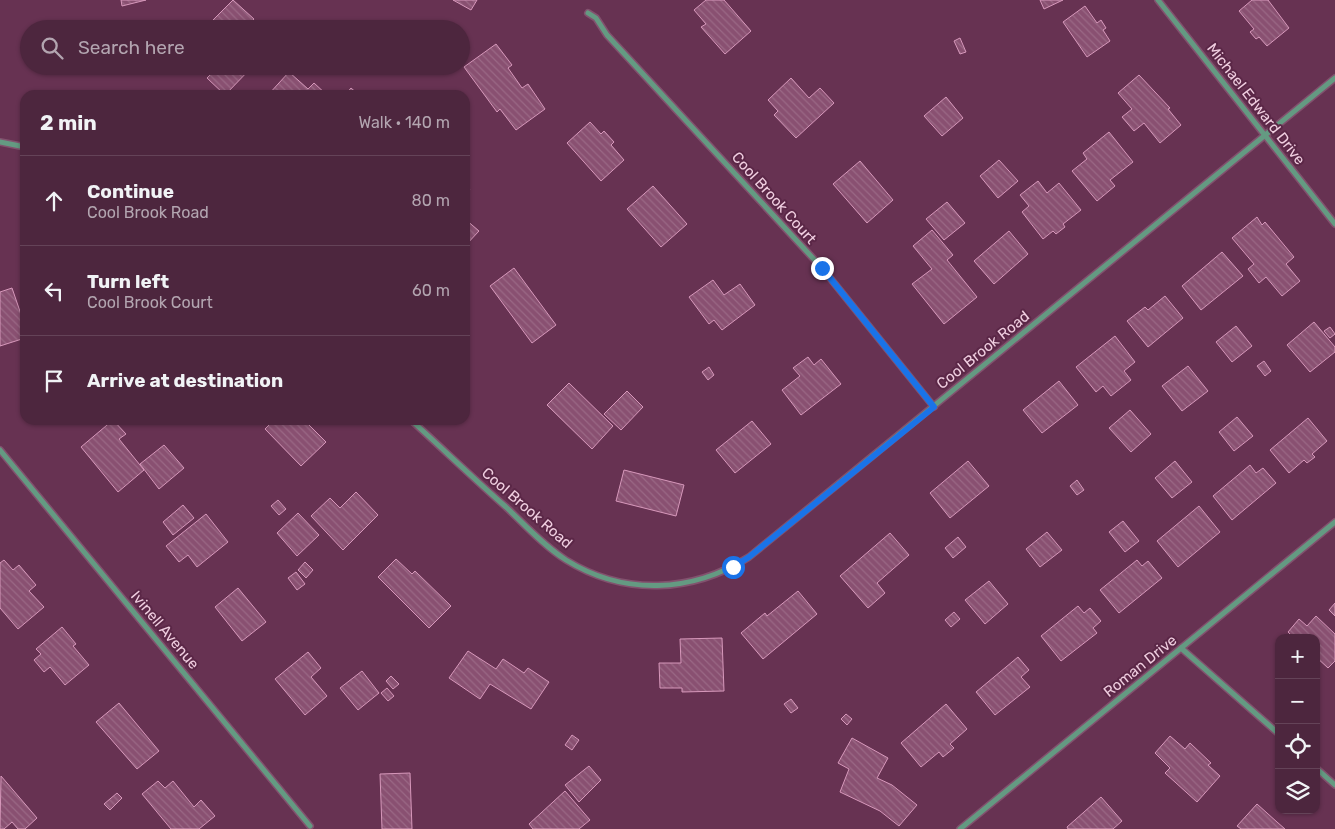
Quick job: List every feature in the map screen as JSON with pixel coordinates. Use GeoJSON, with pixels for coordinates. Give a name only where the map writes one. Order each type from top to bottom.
{"type":"FeatureCollection","features":[{"type":"Feature","properties":{"kind":"street","name":"Michael Edward Drive"},"geometry":{"type":"LineString","coordinates":[[1158,0],[1335,224]]}},
{"type":"Feature","properties":{"kind":"street","name":"Cool Brook Court"},"geometry":{"type":"LineString","coordinates":[[588,13],[596,18],[607,35],[822,268],[934,407]]}},
{"type":"Feature","properties":{"kind":"street","name":"Cool Brook Road"},"geometry":{"type":"LineString","coordinates":[[417,425],[564,558],[604,578],[626,584],[664,586],[694,582],[714,576],[749,557],[1335,78]]}},
{"type":"Feature","properties":{"kind":"street"},"geometry":{"type":"LineString","coordinates":[[0,142],[20,146]]}},
{"type":"Feature","properties":{"kind":"street","name":"Ivinell Avenue"},"geometry":{"type":"LineString","coordinates":[[0,450],[310,826]]}},
{"type":"Feature","properties":{"kind":"street","name":"Roman Drive"},"geometry":{"type":"LineString","coordinates":[[960,829],[1335,522]]}},
{"type":"Feature","properties":{"kind":"street"},"geometry":{"type":"LineString","coordinates":[[1182,648],[1275,730]]}},
{"type":"Feature","properties":{"kind":"street"},"geometry":{"type":"LineString","coordinates":[[1317,769],[1335,784]]}},
{"type":"Feature","properties":{"kind":"building"},"geometry":{"type":"Polygon","coordinates":[[[121,0],[146,0],[122,6],[121,0]]]}},
{"type":"Feature","properties":{"kind":"building"},"geometry":{"type":"Polygon","coordinates":[[[233,0],[254,19],[253,20],[213,20],[233,0]]]}},
{"type":"Feature","properties":{"kind":"building"},"geometry":{"type":"Polygon","coordinates":[[[453,0],[477,0],[471,10],[453,0]]]}},
{"type":"Feature","properties":{"kind":"building"},"geometry":{"type":"Polygon","coordinates":[[[706,0],[724,0],[751,31],[725,54],[701,27],[706,24],[694,10],[706,0]]]}},
{"type":"Feature","properties":{"kind":"building"},"geometry":{"type":"Polygon","coordinates":[[[1040,0],[1063,0],[1044,9],[1040,0]]]}},
{"type":"Feature","properties":{"kind":"building"},"geometry":{"type":"Polygon","coordinates":[[[1252,0],[1268,0],[1289,28],[1267,46],[1259,37],[1256,39],[1250,32],[1254,29],[1239,11],[1252,0]]]}},
{"type":"Feature","properties":{"kind":"building"},"geometry":{"type":"Polygon","coordinates":[[[1085,6],[1097,23],[1101,20],[1106,28],[1103,30],[1110,41],[1087,57],[1063,22],[1085,6]]]}},
{"type":"Feature","properties":{"kind":"building"},"geometry":{"type":"Polygon","coordinates":[[[960,38],[966,52],[960,54],[954,41],[960,38]]]}},
{"type":"Feature","properties":{"kind":"building"},"geometry":{"type":"Polygon","coordinates":[[[496,44],[512,65],[508,68],[522,88],[528,84],[545,109],[516,130],[500,109],[497,112],[470,75],[470,63],[496,44]]]}},
{"type":"Feature","properties":{"kind":"building"},"geometry":{"type":"Polygon","coordinates":[[[210,75],[244,75],[230,90],[220,90],[207,78],[210,75]]]}},
{"type":"Feature","properties":{"kind":"building"},"geometry":{"type":"Polygon","coordinates":[[[286,75],[292,75],[308,89],[314,83],[322,90],[273,90],[286,75]]]}},
{"type":"Feature","properties":{"kind":"building"},"geometry":{"type":"Polygon","coordinates":[[[1139,75],[1170,108],[1168,109],[1181,125],[1160,143],[1144,123],[1134,131],[1122,117],[1132,109],[1118,93],[1139,75]]]}},
{"type":"Feature","properties":{"kind":"building"},"geometry":{"type":"Polygon","coordinates":[[[791,78],[809,98],[820,88],[834,103],[796,138],[774,115],[778,111],[768,100],[791,78]]]}},
{"type":"Feature","properties":{"kind":"building"},"geometry":{"type":"Polygon","coordinates":[[[946,97],[963,118],[942,136],[924,116],[946,97]]]}},
{"type":"Feature","properties":{"kind":"building"},"geometry":{"type":"Polygon","coordinates":[[[590,122],[601,134],[604,131],[614,142],[611,145],[624,160],[601,181],[567,143],[590,122]]]}},
{"type":"Feature","properties":{"kind":"building"},"geometry":{"type":"Polygon","coordinates":[[[1109,132],[1133,162],[1110,180],[1115,186],[1097,201],[1072,171],[1087,159],[1083,153],[1109,132]]]}},
{"type":"Feature","properties":{"kind":"building"},"geometry":{"type":"Polygon","coordinates":[[[999,160],[1018,181],[998,198],[980,176],[999,160]]]}},
{"type":"Feature","properties":{"kind":"building"},"geometry":{"type":"Polygon","coordinates":[[[860,161],[893,200],[867,223],[833,184],[860,161]]]}},
{"type":"Feature","properties":{"kind":"building"},"geometry":{"type":"Polygon","coordinates":[[[1038,181],[1047,193],[1059,183],[1081,210],[1063,224],[1065,227],[1056,234],[1053,231],[1043,239],[1022,212],[1029,206],[1020,195],[1038,181]]]}},
{"type":"Feature","properties":{"kind":"building"},"geometry":{"type":"Polygon","coordinates":[[[653,186],[687,224],[661,247],[627,209],[653,186]]]}},
{"type":"Feature","properties":{"kind":"building"},"geometry":{"type":"Polygon","coordinates":[[[947,202],[965,223],[944,240],[926,219],[947,202]]]}},
{"type":"Feature","properties":{"kind":"building"},"geometry":{"type":"Polygon","coordinates":[[[1257,217],[1262,225],[1265,222],[1294,257],[1286,264],[1300,281],[1282,296],[1266,277],[1259,283],[1248,269],[1254,264],[1232,238],[1257,217]]]}},
{"type":"Feature","properties":{"kind":"building"},"geometry":{"type":"Polygon","coordinates":[[[470,223],[479,231],[470,241],[470,223]]]}},
{"type":"Feature","properties":{"kind":"building"},"geometry":{"type":"Polygon","coordinates":[[[932,230],[953,255],[947,260],[977,297],[944,324],[912,284],[932,269],[913,246],[932,230]]]}},
{"type":"Feature","properties":{"kind":"building"},"geometry":{"type":"Polygon","coordinates":[[[1009,231],[1028,254],[994,284],[974,261],[1009,231]]]}},
{"type":"Feature","properties":{"kind":"building"},"geometry":{"type":"Polygon","coordinates":[[[1222,252],[1243,276],[1201,310],[1182,286],[1222,252]]]}},
{"type":"Feature","properties":{"kind":"building"},"geometry":{"type":"Polygon","coordinates":[[[514,268],[556,325],[532,343],[490,286],[514,268]]]}},
{"type":"Feature","properties":{"kind":"building"},"geometry":{"type":"Polygon","coordinates":[[[713,280],[724,295],[740,284],[755,305],[722,330],[714,320],[709,324],[689,297],[713,280]]]}},
{"type":"Feature","properties":{"kind":"building"},"geometry":{"type":"Polygon","coordinates":[[[12,288],[20,311],[20,340],[0,346],[0,292],[12,288]]]}},
{"type":"Feature","properties":{"kind":"building"},"geometry":{"type":"Polygon","coordinates":[[[1165,296],[1183,318],[1148,347],[1127,321],[1145,307],[1148,310],[1165,296]]]}},
{"type":"Feature","properties":{"kind":"building"},"geometry":{"type":"Polygon","coordinates":[[[1314,322],[1335,347],[1335,352],[1310,372],[1287,345],[1314,322]]]}},
{"type":"Feature","properties":{"kind":"building"},"geometry":{"type":"Polygon","coordinates":[[[1236,326],[1252,346],[1232,362],[1216,342],[1236,326]]]}},
{"type":"Feature","properties":{"kind":"building"},"geometry":{"type":"Polygon","coordinates":[[[1330,327],[1335,334],[1330,338],[1324,331],[1330,327]]]}},
{"type":"Feature","properties":{"kind":"building"},"geometry":{"type":"Polygon","coordinates":[[[1115,336],[1135,362],[1124,371],[1131,380],[1111,396],[1103,386],[1096,392],[1076,367],[1115,336]]]}},
{"type":"Feature","properties":{"kind":"building"},"geometry":{"type":"Polygon","coordinates":[[[808,357],[814,365],[821,359],[841,384],[801,415],[782,390],[800,376],[793,368],[808,357]]]}},
{"type":"Feature","properties":{"kind":"building"},"geometry":{"type":"Polygon","coordinates":[[[1264,361],[1271,371],[1265,376],[1257,366],[1264,361]]]}},
{"type":"Feature","properties":{"kind":"building"},"geometry":{"type":"Polygon","coordinates":[[[1188,366],[1208,391],[1182,411],[1162,386],[1188,366]]]}},
{"type":"Feature","properties":{"kind":"building"},"geometry":{"type":"Polygon","coordinates":[[[709,367],[714,375],[708,380],[702,372],[709,367]]]}},
{"type":"Feature","properties":{"kind":"building"},"geometry":{"type":"Polygon","coordinates":[[[1059,381],[1078,405],[1042,433],[1023,410],[1059,381]]]}},
{"type":"Feature","properties":{"kind":"building"},"geometry":{"type":"Polygon","coordinates":[[[569,383],[613,426],[592,449],[547,405],[569,383]]]}},
{"type":"Feature","properties":{"kind":"building"},"geometry":{"type":"Polygon","coordinates":[[[627,391],[643,407],[621,430],[604,414],[627,391]]]}},
{"type":"Feature","properties":{"kind":"building"},"geometry":{"type":"Polygon","coordinates":[[[1130,410],[1151,434],[1131,452],[1109,428],[1130,410]]]}},
{"type":"Feature","properties":{"kind":"building"},"geometry":{"type":"Polygon","coordinates":[[[1237,417],[1253,436],[1234,451],[1219,432],[1237,417]]]}},
{"type":"Feature","properties":{"kind":"building"},"geometry":{"type":"Polygon","coordinates":[[[1308,418],[1327,441],[1312,454],[1315,457],[1307,463],[1304,460],[1289,473],[1270,450],[1308,418]]]}},
{"type":"Feature","properties":{"kind":"building"},"geometry":{"type":"Polygon","coordinates":[[[752,421],[771,444],[735,473],[716,450],[752,421]]]}},
{"type":"Feature","properties":{"kind":"building"},"geometry":{"type":"Polygon","coordinates":[[[107,425],[118,425],[126,434],[119,439],[144,470],[118,492],[81,447],[107,425]]]}},
{"type":"Feature","properties":{"kind":"building"},"geometry":{"type":"Polygon","coordinates":[[[269,425],[309,425],[326,442],[301,466],[265,429],[269,425]]]}},
{"type":"Feature","properties":{"kind":"building"},"geometry":{"type":"Polygon","coordinates":[[[164,445],[184,468],[159,489],[140,464],[164,445]]]}},
{"type":"Feature","properties":{"kind":"building"},"geometry":{"type":"Polygon","coordinates":[[[968,461],[989,486],[950,518],[930,493],[968,461]]]}},
{"type":"Feature","properties":{"kind":"building"},"geometry":{"type":"Polygon","coordinates":[[[1175,461],[1192,482],[1172,498],[1155,478],[1175,461]]]}},
{"type":"Feature","properties":{"kind":"building"},"geometry":{"type":"Polygon","coordinates":[[[1250,465],[1256,473],[1263,468],[1276,483],[1232,520],[1213,496],[1250,465]]]}},
{"type":"Feature","properties":{"kind":"building"},"geometry":{"type":"Polygon","coordinates":[[[624,470],[684,485],[676,516],[616,501],[624,470]]]}},
{"type":"Feature","properties":{"kind":"building"},"geometry":{"type":"Polygon","coordinates":[[[1077,480],[1084,490],[1077,495],[1070,486],[1077,480]]]}},
{"type":"Feature","properties":{"kind":"building"},"geometry":{"type":"Polygon","coordinates":[[[356,492],[378,515],[343,550],[311,516],[330,498],[340,508],[356,492]]]}},
{"type":"Feature","properties":{"kind":"building"},"geometry":{"type":"Polygon","coordinates":[[[278,500],[286,509],[279,515],[271,506],[278,500]]]}},
{"type":"Feature","properties":{"kind":"building"},"geometry":{"type":"Polygon","coordinates":[[[183,505],[194,518],[173,535],[163,522],[183,505]]]}},
{"type":"Feature","properties":{"kind":"building"},"geometry":{"type":"Polygon","coordinates":[[[1199,506],[1220,532],[1178,567],[1157,541],[1199,506]]]}},
{"type":"Feature","properties":{"kind":"building"},"geometry":{"type":"Polygon","coordinates":[[[298,513],[319,535],[297,556],[277,533],[298,513]]]}},
{"type":"Feature","properties":{"kind":"building"},"geometry":{"type":"Polygon","coordinates":[[[206,514],[228,542],[197,567],[188,555],[179,562],[166,546],[206,514]]]}},
{"type":"Feature","properties":{"kind":"building"},"geometry":{"type":"Polygon","coordinates":[[[1123,521],[1139,541],[1125,552],[1109,532],[1123,521]]]}},
{"type":"Feature","properties":{"kind":"building"},"geometry":{"type":"Polygon","coordinates":[[[1047,532],[1062,550],[1040,567],[1026,549],[1047,532]]]}},
{"type":"Feature","properties":{"kind":"building"},"geometry":{"type":"Polygon","coordinates":[[[890,533],[909,555],[877,583],[885,593],[868,608],[840,576],[890,533]]]}},
{"type":"Feature","properties":{"kind":"building"},"geometry":{"type":"Polygon","coordinates":[[[958,537],[966,547],[953,558],[945,548],[958,537]]]}},
{"type":"Feature","properties":{"kind":"building"},"geometry":{"type":"Polygon","coordinates":[[[396,559],[412,574],[415,571],[451,606],[429,628],[378,577],[396,559]]]}},
{"type":"Feature","properties":{"kind":"building"},"geometry":{"type":"Polygon","coordinates":[[[4,560],[13,570],[19,565],[36,585],[29,591],[44,607],[18,629],[0,608],[0,563],[4,560]]]}},
{"type":"Feature","properties":{"kind":"building"},"geometry":{"type":"Polygon","coordinates":[[[1137,560],[1142,566],[1148,561],[1162,578],[1119,613],[1100,590],[1137,560]]]}},
{"type":"Feature","properties":{"kind":"building"},"geometry":{"type":"Polygon","coordinates":[[[305,562],[313,570],[306,578],[298,570],[305,562]]]}},
{"type":"Feature","properties":{"kind":"building"},"geometry":{"type":"Polygon","coordinates":[[[296,572],[305,584],[297,590],[288,578],[296,572]]]}},
{"type":"Feature","properties":{"kind":"building"},"geometry":{"type":"Polygon","coordinates":[[[989,581],[1008,604],[985,624],[965,600],[989,581]]]}},
{"type":"Feature","properties":{"kind":"building"},"geometry":{"type":"Polygon","coordinates":[[[238,588],[266,622],[242,641],[215,607],[238,588]]]}},
{"type":"Feature","properties":{"kind":"building"},"geometry":{"type":"Polygon","coordinates":[[[798,591],[817,614],[763,659],[741,633],[765,613],[767,616],[798,591]]]}},
{"type":"Feature","properties":{"kind":"building"},"geometry":{"type":"Polygon","coordinates":[[[1335,603],[1335,616],[1329,610],[1335,603]]]}},
{"type":"Feature","properties":{"kind":"building"},"geometry":{"type":"Polygon","coordinates":[[[1078,606],[1084,613],[1090,608],[1101,621],[1093,628],[1097,633],[1061,661],[1041,636],[1078,606]]]}},
{"type":"Feature","properties":{"kind":"building"},"geometry":{"type":"Polygon","coordinates":[[[954,612],[960,619],[951,627],[945,620],[954,612]]]}},
{"type":"Feature","properties":{"kind":"building"},"geometry":{"type":"Polygon","coordinates":[[[1316,616],[1335,634],[1335,661],[1328,668],[1320,661],[1320,634],[1290,634],[1288,632],[1299,619],[1307,626],[1316,616]]]}},
{"type":"Feature","properties":{"kind":"building"},"geometry":{"type":"Polygon","coordinates":[[[62,627],[76,644],[73,646],[89,665],[65,685],[50,667],[44,672],[34,660],[41,654],[36,649],[62,627]]]}},
{"type":"Feature","properties":{"kind":"building"},"geometry":{"type":"Polygon","coordinates":[[[722,638],[724,691],[682,692],[682,688],[660,688],[659,663],[681,663],[680,639],[722,638]]]}},
{"type":"Feature","properties":{"kind":"building"},"geometry":{"type":"Polygon","coordinates":[[[468,651],[496,669],[503,659],[524,673],[528,668],[549,682],[531,709],[490,684],[480,699],[449,678],[468,651]]]}},
{"type":"Feature","properties":{"kind":"building"},"geometry":{"type":"Polygon","coordinates":[[[308,652],[321,668],[311,677],[327,696],[305,715],[275,679],[308,652]]]}},
{"type":"Feature","properties":{"kind":"building"},"geometry":{"type":"Polygon","coordinates":[[[1018,657],[1029,670],[1021,677],[1030,687],[995,715],[976,692],[1018,657]]]}},
{"type":"Feature","properties":{"kind":"building"},"geometry":{"type":"Polygon","coordinates":[[[362,671],[379,693],[358,710],[340,688],[362,671]]]}},
{"type":"Feature","properties":{"kind":"building"},"geometry":{"type":"Polygon","coordinates":[[[391,676],[399,684],[393,689],[386,681],[391,676]]]}},
{"type":"Feature","properties":{"kind":"building"},"geometry":{"type":"Polygon","coordinates":[[[387,688],[394,696],[388,701],[381,693],[387,688]]]}},
{"type":"Feature","properties":{"kind":"building"},"geometry":{"type":"Polygon","coordinates":[[[791,699],[798,708],[791,713],[784,704],[791,699]]]}},
{"type":"Feature","properties":{"kind":"building"},"geometry":{"type":"Polygon","coordinates":[[[119,703],[159,751],[137,769],[96,722],[119,703]]]}},
{"type":"Feature","properties":{"kind":"building"},"geometry":{"type":"Polygon","coordinates":[[[946,704],[967,729],[950,744],[954,748],[943,757],[939,752],[921,767],[901,743],[946,704]]]}},
{"type":"Feature","properties":{"kind":"building"},"geometry":{"type":"Polygon","coordinates":[[[846,714],[852,719],[847,725],[841,719],[846,714]]]}},
{"type":"Feature","properties":{"kind":"building"},"geometry":{"type":"Polygon","coordinates":[[[572,735],[579,740],[572,750],[565,745],[572,735]]]}},
{"type":"Feature","properties":{"kind":"building"},"geometry":{"type":"Polygon","coordinates":[[[1170,736],[1185,749],[1190,743],[1211,763],[1208,765],[1220,776],[1197,802],[1165,773],[1170,768],[1155,753],[1170,736]]]}},
{"type":"Feature","properties":{"kind":"building"},"geometry":{"type":"Polygon","coordinates":[[[852,738],[888,758],[877,778],[892,785],[917,805],[899,826],[880,811],[840,792],[849,769],[838,763],[852,738]]]}},
{"type":"Feature","properties":{"kind":"building"},"geometry":{"type":"Polygon","coordinates":[[[589,766],[601,780],[579,802],[565,785],[589,766]]]}},
{"type":"Feature","properties":{"kind":"building"},"geometry":{"type":"Polygon","coordinates":[[[410,773],[412,829],[382,829],[380,774],[410,773]]]}},
{"type":"Feature","properties":{"kind":"building"},"geometry":{"type":"Polygon","coordinates":[[[1,776],[37,818],[25,829],[18,829],[12,822],[4,829],[0,829],[1,776]]]}},
{"type":"Feature","properties":{"kind":"building"},"geometry":{"type":"Polygon","coordinates":[[[158,781],[165,788],[173,781],[194,807],[201,800],[215,816],[199,829],[171,829],[142,794],[158,781]]]}},
{"type":"Feature","properties":{"kind":"building"},"geometry":{"type":"Polygon","coordinates":[[[565,791],[590,820],[579,829],[533,829],[529,824],[565,791]]]}},
{"type":"Feature","properties":{"kind":"building"},"geometry":{"type":"Polygon","coordinates":[[[117,793],[122,798],[110,810],[104,804],[117,793]]]}},
{"type":"Feature","properties":{"kind":"building"},"geometry":{"type":"Polygon","coordinates":[[[1101,797],[1122,821],[1113,829],[1068,829],[1067,827],[1101,797]]]}},
{"type":"Feature","properties":{"kind":"building"},"geometry":{"type":"Polygon","coordinates":[[[1257,804],[1285,829],[1241,829],[1237,826],[1257,804]]]}},
{"type":"Feature","properties":{"kind":"route"},"geometry":{"type":"LineString","coordinates":[[733,567],[749,557],[934,407],[822,268]]}}]}
